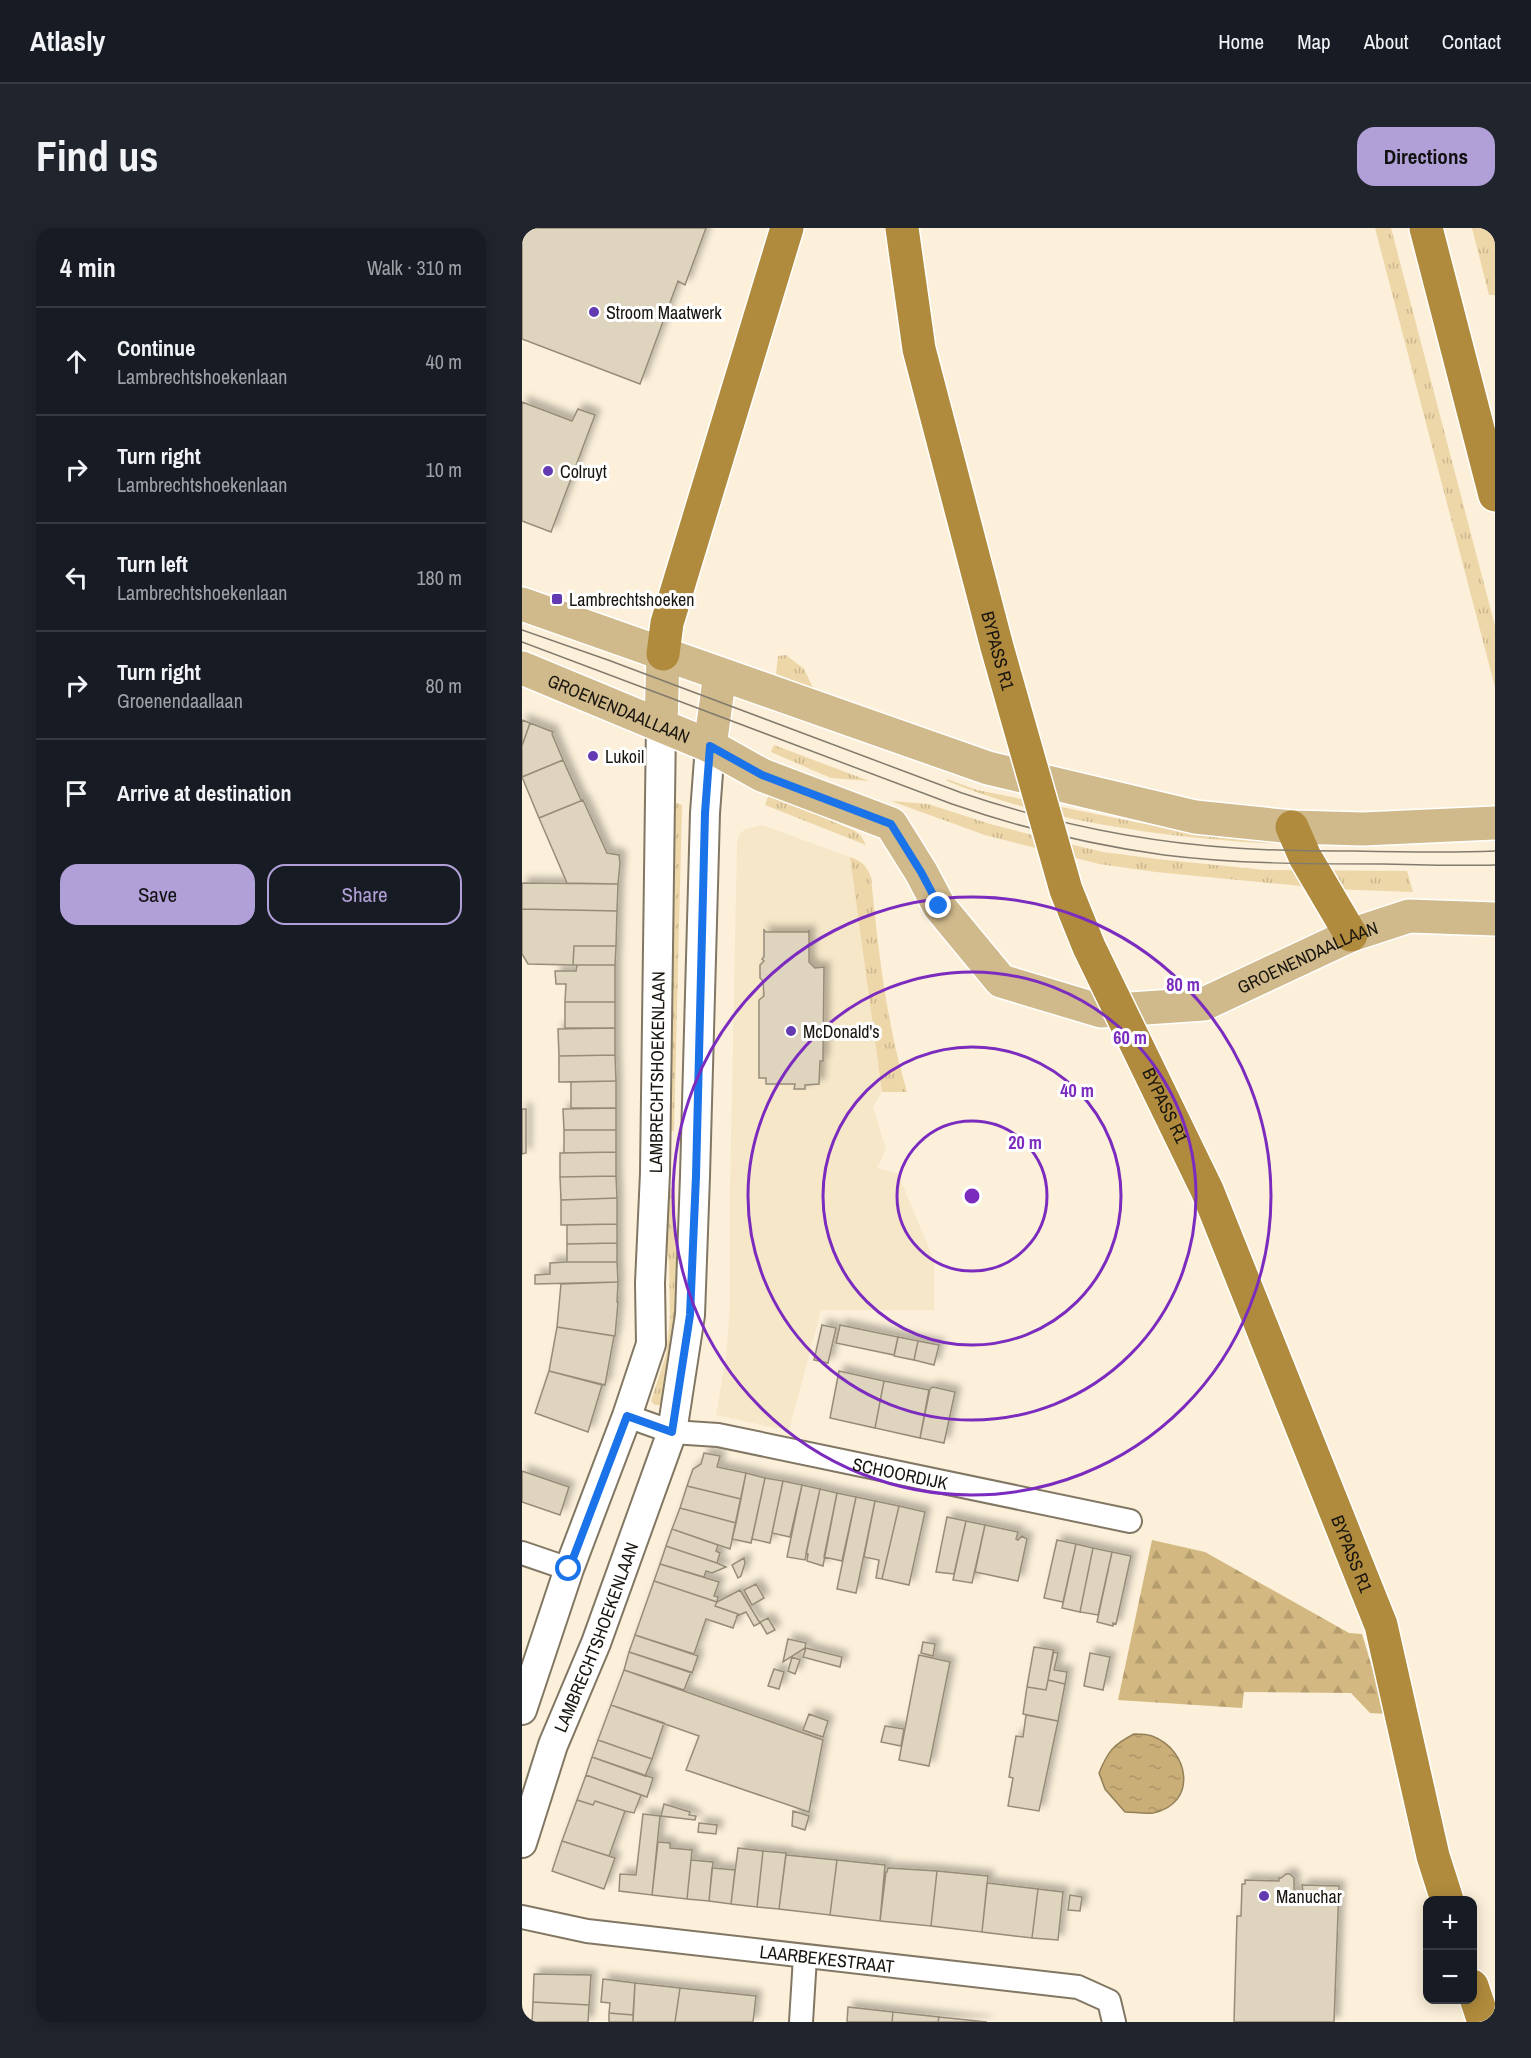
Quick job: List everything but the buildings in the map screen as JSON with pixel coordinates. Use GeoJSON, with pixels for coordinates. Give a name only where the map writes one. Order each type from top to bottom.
{"type":"FeatureCollection","features":[{"type":"Feature","properties":{"kind":"highway"},"geometry":{"type":"LineString","coordinates":[[663,654],[667,623],[787,228]]}},
{"type":"Feature","properties":{"kind":"highway","name":"BYPASS R1"},"geometry":{"type":"LineString","coordinates":[[902,228],[920,349],[997,647],[1066,890],[1089,947],[1207,1190],[1381,1625],[1433,1856],[1446,1896]]}},
{"type":"Feature","properties":{"kind":"highway"},"geometry":{"type":"LineString","coordinates":[[1426,228],[1495,495]]}},
{"type":"Feature","properties":{"kind":"highway"},"geometry":{"type":"LineString","coordinates":[[1292,827],[1305,857],[1351,935]]}},
{"type":"Feature","properties":{"kind":"highway"},"geometry":{"type":"LineString","coordinates":[[1477,2000],[1483,2020]]}},
{"type":"Feature","properties":{"kind":"main road"},"geometry":{"type":"LineString","coordinates":[[522,604],[988,768],[1195,817],[1292,827],[1363,829],[1495,823]]}},
{"type":"Feature","properties":{"kind":"main road"},"geometry":{"type":"LineString","coordinates":[[661,725],[663,654]]}},
{"type":"Feature","properties":{"kind":"main road","name":"GROENENDAALLAAN"},"geometry":{"type":"LineString","coordinates":[[522,668],[710,746],[762,775],[891,824],[939,906],[1000,981],[1101,1011],[1204,1004],[1351,935],[1409,916],[1495,919]]}},
{"type":"Feature","properties":{"kind":"main road"},"geometry":{"type":"LineString","coordinates":[[710,746],[720,674]]}},
{"type":"Feature","properties":{"kind":"street","name":"LAMBRECHTSHOEKENLAAN"},"geometry":{"type":"LineString","coordinates":[[522,1710],[569,1569],[627,1416],[651,1344],[650,1283],[655,1173],[661,725]]}},
{"type":"Feature","properties":{"kind":"street","name":"LAMBRECHTSHOEKENLAAN"},"geometry":{"type":"LineString","coordinates":[[522,1843],[553,1745],[596,1643],[672,1432],[690,1315],[696,1176],[705,804],[710,746]]}},
{"type":"Feature","properties":{"kind":"street"},"geometry":{"type":"LineString","coordinates":[[627,1416],[672,1432]]}},
{"type":"Feature","properties":{"kind":"street","name":"SCHOORDIJK"},"geometry":{"type":"LineString","coordinates":[[672,1432],[718,1435],[1130,1521]]}},
{"type":"Feature","properties":{"kind":"street"},"geometry":{"type":"LineString","coordinates":[[522,1553],[569,1569]]}},
{"type":"Feature","properties":{"kind":"street","name":"LAARBEKESTRAAT"},"geometry":{"type":"LineString","coordinates":[[522,1917],[587,1931],[1078,1987],[1109,2001],[1114,2022]]}},
{"type":"Feature","properties":{"kind":"street"},"geometry":{"type":"LineString","coordinates":[[801,2022],[805,1957]]}},
{"type":"Feature","properties":{"kind":"shaded area"},"geometry":{"type":"Polygon","coordinates":[[[762,825],[850,857],[882,1092],[873,1107],[886,1149],[877,1168],[898,1174],[934,1260],[934,1310],[821,1310],[789,1431],[716,1415],[726,1357],[730,1306],[737,842],[740,833],[762,825]]]}},
{"type":"Feature","properties":{"kind":"green space"},"geometry":{"type":"Polygon","coordinates":[[[1375,228],[1391,228],[1495,626],[1495,687],[1375,228]]]}},
{"type":"Feature","properties":{"kind":"green space"},"geometry":{"type":"Polygon","coordinates":[[[1472,228],[1495,228],[1495,295],[1489,295],[1472,228]]]}},
{"type":"Feature","properties":{"kind":"green space"},"geometry":{"type":"Polygon","coordinates":[[[786,655],[804,669],[813,688],[776,674],[778,656],[786,655]]]}},
{"type":"Feature","properties":{"kind":"green space"},"geometry":{"type":"Polygon","coordinates":[[[774,745],[869,781],[831,778],[771,752],[774,745]]]}},
{"type":"Feature","properties":{"kind":"green space"},"geometry":{"type":"Polygon","coordinates":[[[947,779],[977,790],[1175,830],[1246,838],[1362,844],[1244,842],[1131,829],[1055,815],[982,794],[947,781],[947,779]]]}},
{"type":"Feature","properties":{"kind":"green space"},"geometry":{"type":"Polygon","coordinates":[[[769,794],[855,831],[866,845],[765,805],[769,794]]]}},
{"type":"Feature","properties":{"kind":"green space"},"geometry":{"type":"Polygon","coordinates":[[[891,801],[928,804],[990,824],[1103,852],[1265,870],[1407,871],[1413,892],[1332,889],[1156,872],[1099,864],[985,835],[891,801]]]}},
{"type":"Feature","properties":{"kind":"green space"},"geometry":{"type":"Polygon","coordinates":[[[675,802],[682,805],[674,1131],[668,1131],[675,802]]]}},
{"type":"Feature","properties":{"kind":"green space"},"geometry":{"type":"Polygon","coordinates":[[[850,857],[863,864],[871,877],[888,1012],[907,1092],[882,1092],[850,857]]]}},
{"type":"Feature","properties":{"kind":"green space"},"geometry":{"type":"Polygon","coordinates":[[[671,1188],[675,1195],[678,1319],[671,1370],[660,1405],[655,1405],[651,1401],[666,1355],[670,1318],[669,1263],[662,1219],[668,1189],[671,1188]]]}},
{"type":"Feature","properties":{"kind":"green space"},"geometry":{"type":"Polygon","coordinates":[[[1152,1540],[1205,1552],[1349,1633],[1362,1634],[1386,1714],[1370,1713],[1351,1693],[1244,1692],[1242,1708],[1118,1700],[1152,1540]]]}},
{"type":"Feature","properties":{"kind":"water"},"geometry":{"type":"Polygon","coordinates":[[[1134,1734],[1150,1735],[1165,1743],[1175,1753],[1184,1776],[1177,1799],[1167,1808],[1153,1813],[1125,1812],[1105,1789],[1099,1773],[1112,1749],[1134,1734]]]}},
{"type":"Feature","properties":{"kind":"tram line"},"geometry":{"type":"LineString","coordinates":[[522,630],[962,793],[995,804],[1097,830],[1165,841],[1250,849],[1495,851]]}},
{"type":"Feature","properties":{"kind":"tram line"},"geometry":{"type":"LineString","coordinates":[[522,642],[952,804],[1004,821],[1083,841],[1164,855],[1245,862],[1495,865]]}},
{"type":"Feature","properties":{"kind":"place","name":"Stroom Maatwerk"},"geometry":{"type":"Point","coordinates":[594,312]}},
{"type":"Feature","properties":{"kind":"place","name":"Colruyt"},"geometry":{"type":"Point","coordinates":[548,471]}},
{"type":"Feature","properties":{"kind":"place","name":"Lambrechtshoeken"},"geometry":{"type":"Point","coordinates":[557,599]}},
{"type":"Feature","properties":{"kind":"place","name":"Lukoil"},"geometry":{"type":"Point","coordinates":[593,756]}},
{"type":"Feature","properties":{"kind":"place","name":"McDonald's"},"geometry":{"type":"Point","coordinates":[791,1031]}},
{"type":"Feature","properties":{"kind":"place","name":"Manuchar"},"geometry":{"type":"Point","coordinates":[1264,1896]}},
{"type":"Feature","properties":{"kind":"route"},"geometry":{"type":"LineString","coordinates":[[569,1569],[627,1416],[672,1432],[690,1315],[696,1176],[705,813],[710,746],[762,775],[891,824],[939,906]]}}]}
